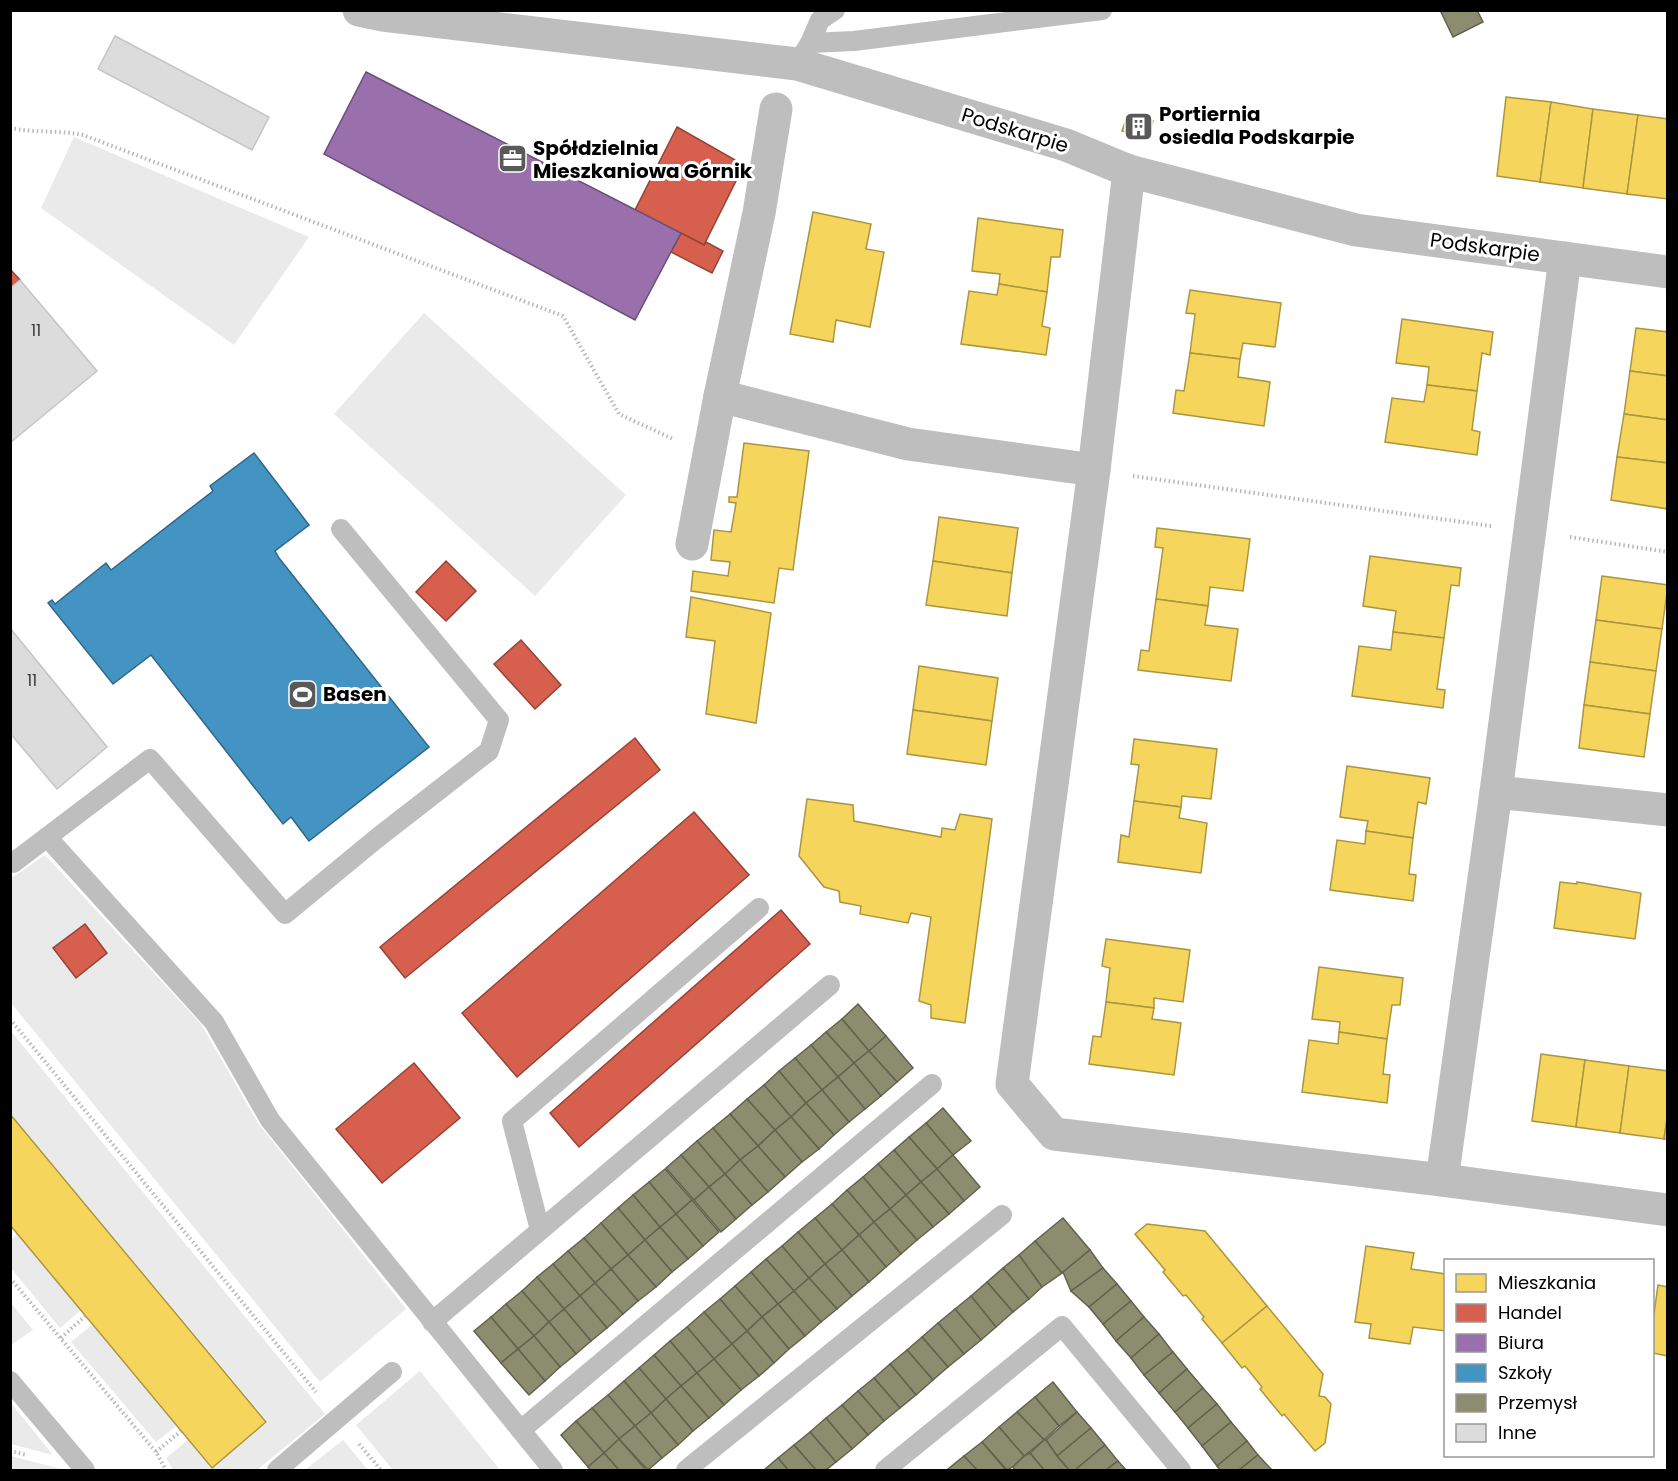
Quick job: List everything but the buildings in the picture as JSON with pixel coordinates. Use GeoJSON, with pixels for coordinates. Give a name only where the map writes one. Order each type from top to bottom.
{"type":"FeatureCollection","features":[{"type":"Feature","properties":{"kind":"street","name":"Podskarpie"},"geometry":{"type":"LineString","coordinates":[[359,10],[382,15],[804,53],[1066,145],[1129,171],[1356,230],[1668,272]]}},
{"type":"Feature","properties":{"kind":"street"},"geometry":{"type":"LineString","coordinates":[[692,544],[720,396],[759,213],[776,109]]}},
{"type":"Feature","properties":{"kind":"street"},"geometry":{"type":"LineString","coordinates":[[1129,171],[1094,471],[1012,1084],[1054,1134],[1442,1180],[1668,1210]]}},
{"type":"Feature","properties":{"kind":"street"},"geometry":{"type":"LineString","coordinates":[[1442,1180],[1496,792],[1565,258]]}},
{"type":"Feature","properties":{"kind":"street"},"geometry":{"type":"LineString","coordinates":[[720,396],[908,444],[1094,471]]}},
{"type":"Feature","properties":{"kind":"street"},"geometry":{"type":"LineString","coordinates":[[1496,792],[1668,810]]}},
{"type":"Feature","properties":{"kind":"lane"},"geometry":{"type":"LineString","coordinates":[[804,53],[820,20],[835,10]]}},
{"type":"Feature","properties":{"kind":"lane"},"geometry":{"type":"LineString","coordinates":[[804,53],[854,41],[1102,10]]}},
{"type":"Feature","properties":{"kind":"lane"},"geometry":{"type":"LineString","coordinates":[[10,860],[13,863],[150,759],[285,914],[489,751],[499,720],[341,529]]}},
{"type":"Feature","properties":{"kind":"lane"},"geometry":{"type":"LineString","coordinates":[[47,837],[214,1022],[270,1120],[553,1470]]}},
{"type":"Feature","properties":{"kind":"lane"},"geometry":{"type":"LineString","coordinates":[[540,1230],[512,1120],[759,908]]}},
{"type":"Feature","properties":{"kind":"lane"},"geometry":{"type":"LineString","coordinates":[[432,1322],[830,986]]}},
{"type":"Feature","properties":{"kind":"lane"},"geometry":{"type":"LineString","coordinates":[[520,1430],[932,1084]]}},
{"type":"Feature","properties":{"kind":"lane"},"geometry":{"type":"LineString","coordinates":[[686,1470],[1002,1215]]}},
{"type":"Feature","properties":{"kind":"lane"},"geometry":{"type":"LineString","coordinates":[[885,1470],[1062,1326],[1181,1470]]}},
{"type":"Feature","properties":{"kind":"lane"},"geometry":{"type":"LineString","coordinates":[[277,1470],[392,1372]]}},
{"type":"Feature","properties":{"kind":"lane"},"geometry":{"type":"LineString","coordinates":[[10,1381],[85,1470]]}},
{"type":"Feature","properties":{"kind":"path"},"geometry":{"type":"LineString","coordinates":[[10,129],[83,135],[563,316],[619,414],[681,442],[710,446]]}},
{"type":"Feature","properties":{"kind":"path"},"geometry":{"type":"LineString","coordinates":[[1094,471],[1668,552]]}},
{"type":"Feature","properties":{"kind":"path"},"geometry":{"type":"LineString","coordinates":[[10,1019],[381,1470]]}},
{"type":"Feature","properties":{"kind":"path"},"geometry":{"type":"LineString","coordinates":[[10,1278],[156,1452],[166,1470]]}},
{"type":"Feature","properties":{"kind":"path"},"geometry":{"type":"LineString","coordinates":[[61,1338],[86,1315]]}},
{"type":"Feature","properties":{"kind":"path"},"geometry":{"type":"LineString","coordinates":[[156,1452],[181,1431]]}},
{"type":"Feature","properties":{"kind":"shaded area"},"geometry":{"type":"Polygon","coordinates":[[[74,137],[309,237],[234,345],[41,208],[74,137]]]}},
{"type":"Feature","properties":{"kind":"shaded area"},"geometry":{"type":"Polygon","coordinates":[[[424,313],[626,495],[535,596],[334,414],[424,313]]]}},
{"type":"Feature","properties":{"kind":"shaded area"},"geometry":{"type":"Polygon","coordinates":[[[45,855],[201,1024],[258,1123],[406,1309],[320,1382],[11,1003],[10,879],[45,855]]]}},
{"type":"Feature","properties":{"kind":"shaded area"},"geometry":{"type":"Polygon","coordinates":[[[10,1030],[325,1414],[257,1470],[173,1470],[166,1458],[188,1440],[211,1469],[268,1422],[11,1114],[10,1030]]]}},
{"type":"Feature","properties":{"kind":"shaded area"},"geometry":{"type":"Polygon","coordinates":[[[17,1234],[81,1310],[60,1328],[11,1268],[11,1240],[17,1234]]]}},
{"type":"Feature","properties":{"kind":"shaded area"},"geometry":{"type":"Polygon","coordinates":[[[11,1303],[33,1330],[10,1345],[11,1303]]]}},
{"type":"Feature","properties":{"kind":"shaded area"},"geometry":{"type":"Polygon","coordinates":[[[92,1325],[176,1426],[156,1442],[71,1342],[92,1325]]]}},
{"type":"Feature","properties":{"kind":"shaded area"},"geometry":{"type":"Polygon","coordinates":[[[420,1371],[500,1470],[393,1470],[356,1425],[420,1371]]]}},
{"type":"Feature","properties":{"kind":"shaded area"},"geometry":{"type":"Polygon","coordinates":[[[11,1403],[53,1455],[11,1444],[11,1403]]]}},
{"type":"Feature","properties":{"kind":"shaded area"},"geometry":{"type":"Polygon","coordinates":[[[343,1440],[368,1470],[305,1470],[343,1440]]]}},
{"type":"Feature","properties":{"kind":"shaded area"},"geometry":{"type":"Polygon","coordinates":[[[11,1456],[65,1470],[11,1470],[11,1456]]]}},
{"type":"Feature","properties":{"kind":"place","name":"Portiernia osiedla Podskarpie"},"geometry":{"type":"Point","coordinates":[1138,126]}},
{"type":"Feature","properties":{"kind":"place","name":"Spółdzielnia Mieszkaniowa Górnik"},"geometry":{"type":"Point","coordinates":[512,159]}},
{"type":"Feature","properties":{"kind":"place","name":"Basen"},"geometry":{"type":"Point","coordinates":[302,694]}}]}
